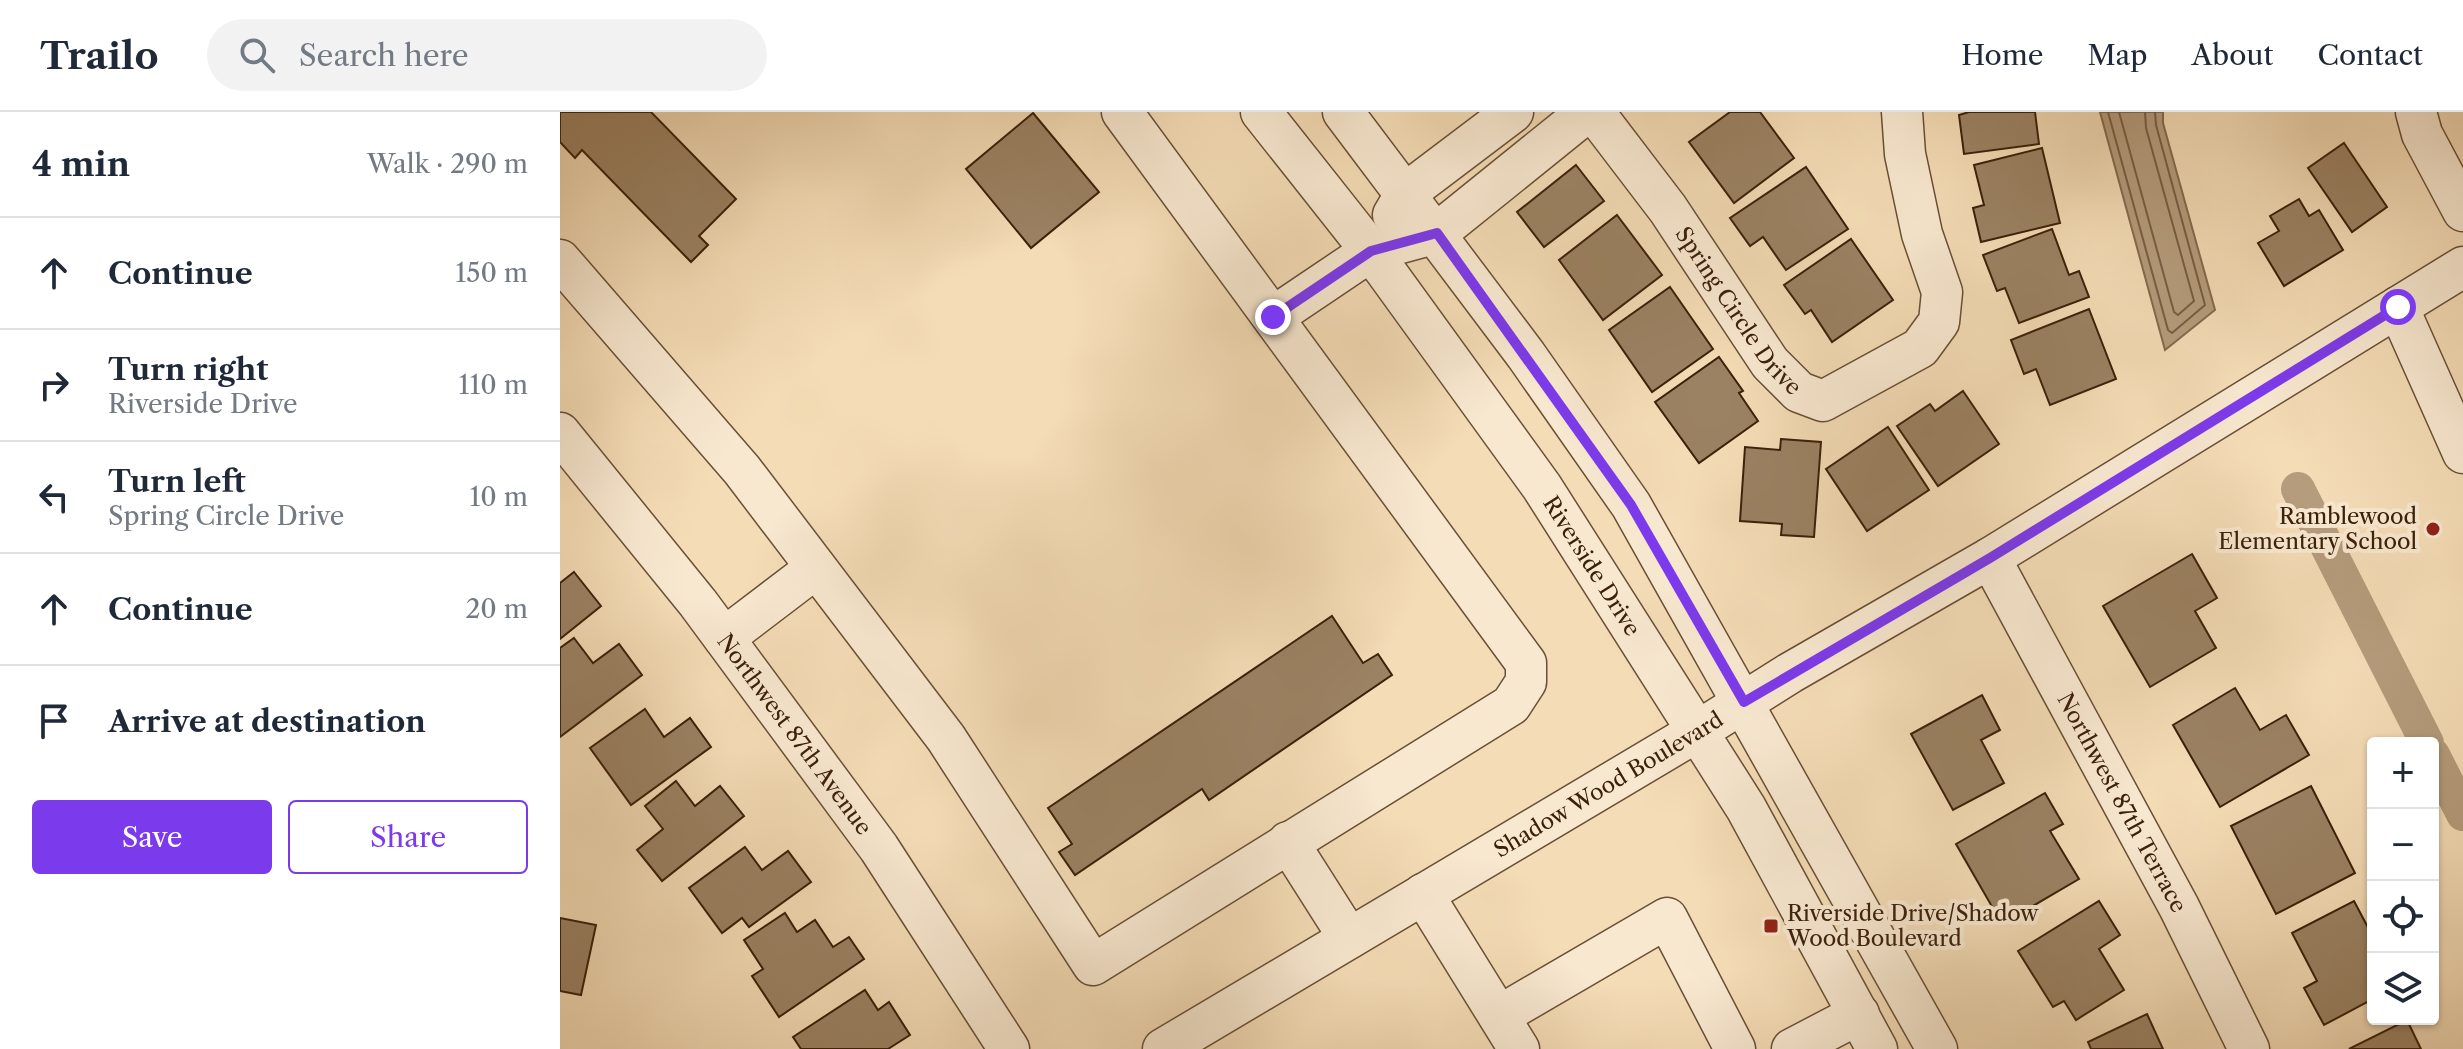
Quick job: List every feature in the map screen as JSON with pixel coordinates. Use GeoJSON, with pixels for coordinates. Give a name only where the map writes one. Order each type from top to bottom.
{"type":"FeatureCollection","features":[{"type":"Feature","properties":{"kind":"street"},"geometry":{"type":"LineString","coordinates":[[560,260],[742,470],[946,738],[1093,965],[1511,705],[1526,682],[1526,663],[1122,112]]}},
{"type":"Feature","properties":{"kind":"street","name":"Riverside Drive"},"geometry":{"type":"LineString","coordinates":[[1261,112],[1371,251],[1542,487],[1746,808],[1877,1049]]}},
{"type":"Feature","properties":{"kind":"street"},"geometry":{"type":"LineString","coordinates":[[1343,112],[1437,233],[1631,505],[1937,1049]]}},
{"type":"Feature","properties":{"kind":"street"},"geometry":{"type":"LineString","coordinates":[[1371,251],[1406,193],[1513,112]]}},
{"type":"Feature","properties":{"kind":"street"},"geometry":{"type":"LineString","coordinates":[[1273,317],[1371,251],[1437,233],[1587,112]]}},
{"type":"Feature","properties":{"kind":"street","name":"Spring Circle Drive"},"geometry":{"type":"LineString","coordinates":[[1594,112],[1668,209],[1770,363],[1799,392],[1823,401],[1920,348],[1939,322],[1942,292],[1922,234],[1905,154],[1902,112]]}},
{"type":"Feature","properties":{"kind":"street"},"geometry":{"type":"LineString","coordinates":[[2416,112],[2422,134],[2463,211]]}},
{"type":"Feature","properties":{"kind":"street","name":"Shadow Wood Boulevard"},"geometry":{"type":"LineString","coordinates":[[1163,1049],[1990,558],[2463,267]]}},
{"type":"Feature","properties":{"kind":"street"},"geometry":{"type":"LineString","coordinates":[[2398,307],[2463,453]]}},
{"type":"Feature","properties":{"kind":"street","name":"Northwest 87th Avenue"},"geometry":{"type":"LineString","coordinates":[[567,453],[724,638],[879,848],[1009,1049]]}},
{"type":"Feature","properties":{"kind":"street","name":"Northwest 87th Terrace"},"geometry":{"type":"LineString","coordinates":[[1990,558],[2179,907],[2249,1049]]}},
{"type":"Feature","properties":{"kind":"street"},"geometry":{"type":"LineString","coordinates":[[724,638],[816,568]]}},
{"type":"Feature","properties":{"kind":"street"},"geometry":{"type":"LineString","coordinates":[[1288,842],[1349,938]]}},
{"type":"Feature","properties":{"kind":"street"},"geometry":{"type":"LineString","coordinates":[[1423,894],[1519,1049]]}},
{"type":"Feature","properties":{"kind":"street"},"geometry":{"type":"LineString","coordinates":[[1499,1016],[1667,918],[1735,1049]]}},
{"type":"Feature","properties":{"kind":"street"},"geometry":{"type":"LineString","coordinates":[[1792,1049],[1859,1014]]}},
{"type":"Feature","properties":{"kind":"water"},"geometry":{"type":"Polygon","coordinates":[[[2100,112],[2163,112],[2163,123],[2215,310],[2165,350],[2100,112]]]}},
{"type":"Feature","properties":{"kind":"building"},"geometry":{"type":"Polygon","coordinates":[[[560,112],[651,112],[736,199],[699,236],[708,245],[691,262],[582,150],[575,158],[560,142],[560,112]]]}},
{"type":"Feature","properties":{"kind":"building"},"geometry":{"type":"Polygon","coordinates":[[[1730,112],[1760,112],[1794,158],[1734,203],[1689,142],[1730,112]]]}},
{"type":"Feature","properties":{"kind":"building"},"geometry":{"type":"Polygon","coordinates":[[[1969,112],[2035,112],[2039,144],[1964,154],[1959,115],[1969,112]]]}},
{"type":"Feature","properties":{"kind":"building"},"geometry":{"type":"Polygon","coordinates":[[[1033,113],[1099,192],[1031,248],[966,169],[1033,113]]]}},
{"type":"Feature","properties":{"kind":"building"},"geometry":{"type":"Polygon","coordinates":[[[2344,143],[2387,207],[2352,232],[2308,168],[2344,143]]]}},
{"type":"Feature","properties":{"kind":"building"},"geometry":{"type":"Polygon","coordinates":[[[2042,148],[2060,223],[1981,242],[1973,208],[1984,205],[1974,165],[2042,148]]]}},
{"type":"Feature","properties":{"kind":"building"},"geometry":{"type":"Polygon","coordinates":[[[1576,165],[1604,201],[1544,247],[1517,212],[1576,165]]]}},
{"type":"Feature","properties":{"kind":"building"},"geometry":{"type":"Polygon","coordinates":[[[1806,167],[1848,229],[1786,270],[1763,237],[1750,246],[1730,218],[1806,167]]]}},
{"type":"Feature","properties":{"kind":"building"},"geometry":{"type":"Polygon","coordinates":[[[2299,199],[2309,216],[2319,210],[2343,250],[2284,286],[2258,243],[2279,231],[2270,216],[2299,199]]]}},
{"type":"Feature","properties":{"kind":"building"},"geometry":{"type":"Polygon","coordinates":[[[1617,215],[1662,275],[1603,320],[1559,260],[1617,215]]]}},
{"type":"Feature","properties":{"kind":"building"},"geometry":{"type":"Polygon","coordinates":[[[2052,229],[2069,275],[2079,271],[2089,297],[2019,323],[2005,288],[1997,291],[1983,255],[2052,229]]]}},
{"type":"Feature","properties":{"kind":"building"},"geometry":{"type":"Polygon","coordinates":[[[1851,239],[1893,300],[1832,342],[1811,310],[1805,314],[1784,285],[1851,239]]]}},
{"type":"Feature","properties":{"kind":"building"},"geometry":{"type":"Polygon","coordinates":[[[1670,287],[1713,349],[1652,392],[1609,330],[1670,287]]]}},
{"type":"Feature","properties":{"kind":"building"},"geometry":{"type":"Polygon","coordinates":[[[2089,309],[2116,379],[2050,405],[2036,369],[2024,374],[2011,340],[2089,309]]]}},
{"type":"Feature","properties":{"kind":"building"},"geometry":{"type":"Polygon","coordinates":[[[1719,357],[1743,391],[1739,393],[1758,421],[1699,463],[1655,402],[1719,357]]]}},
{"type":"Feature","properties":{"kind":"building"},"geometry":{"type":"Polygon","coordinates":[[[1963,391],[1999,444],[1938,486],[1897,426],[1930,404],[1935,411],[1963,391]]]}},
{"type":"Feature","properties":{"kind":"building"},"geometry":{"type":"Polygon","coordinates":[[[1888,427],[1929,490],[1867,531],[1826,469],[1888,427]]]}},
{"type":"Feature","properties":{"kind":"building"},"geometry":{"type":"Polygon","coordinates":[[[1781,439],[1821,442],[1814,537],[1781,535],[1782,524],[1740,521],[1745,447],[1780,450],[1781,439]]]}},
{"type":"Feature","properties":{"kind":"building"},"geometry":{"type":"Polygon","coordinates":[[[2192,554],[2217,598],[2195,611],[2216,648],[2150,687],[2103,606],[2192,554]]]}},
{"type":"Feature","properties":{"kind":"building"},"geometry":{"type":"Polygon","coordinates":[[[574,572],[601,606],[560,639],[560,583],[574,572]]]}},
{"type":"Feature","properties":{"kind":"building"},"geometry":{"type":"Polygon","coordinates":[[[1332,616],[1363,663],[1378,654],[1392,675],[1209,800],[1202,789],[1075,875],[1059,852],[1072,844],[1048,808],[1332,616]]]}},
{"type":"Feature","properties":{"kind":"building"},"geometry":{"type":"Polygon","coordinates":[[[574,638],[593,663],[619,644],[642,675],[560,737],[560,648],[574,638]]]}},
{"type":"Feature","properties":{"kind":"building"},"geometry":{"type":"Polygon","coordinates":[[[2235,688],[2260,730],[2286,715],[2309,755],[2220,807],[2173,725],[2235,688]]]}},
{"type":"Feature","properties":{"kind":"building"},"geometry":{"type":"Polygon","coordinates":[[[1982,695],[2000,730],[1981,740],[2004,783],[1953,810],[1911,734],[1982,695]]]}},
{"type":"Feature","properties":{"kind":"building"},"geometry":{"type":"Polygon","coordinates":[[[645,709],[664,737],[690,718],[711,747],[631,805],[590,748],[645,709]]]}},
{"type":"Feature","properties":{"kind":"building"},"geometry":{"type":"Polygon","coordinates":[[[676,781],[695,806],[720,786],[744,816],[662,881],[637,850],[663,829],[645,806],[676,781]]]}},
{"type":"Feature","properties":{"kind":"building"},"geometry":{"type":"Polygon","coordinates":[[[2311,786],[2355,873],[2276,914],[2231,826],[2311,786]]]}},
{"type":"Feature","properties":{"kind":"building"},"geometry":{"type":"Polygon","coordinates":[[[2045,793],[2063,824],[2050,831],[2079,879],[2002,924],[1956,844],[2045,793]]]}},
{"type":"Feature","properties":{"kind":"building"},"geometry":{"type":"Polygon","coordinates":[[[745,847],[762,870],[788,851],[811,882],[749,927],[742,918],[722,933],[689,888],[745,847]]]}},
{"type":"Feature","properties":{"kind":"building"},"geometry":{"type":"Polygon","coordinates":[[[2099,901],[2120,935],[2099,949],[2124,990],[2076,1020],[2064,1001],[2053,1007],[2018,951],[2099,901]]]}},
{"type":"Feature","properties":{"kind":"building"},"geometry":{"type":"Polygon","coordinates":[[[2354,901],[2367,926],[2367,1002],[2324,1025],[2304,988],[2317,981],[2292,933],[2354,901]]]}},
{"type":"Feature","properties":{"kind":"building"},"geometry":{"type":"Polygon","coordinates":[[[785,913],[797,932],[815,920],[833,947],[849,937],[864,959],[779,1017],[752,976],[763,969],[744,940],[785,913]]]}},
{"type":"Feature","properties":{"kind":"building"},"geometry":{"type":"Polygon","coordinates":[[[560,918],[596,925],[581,995],[560,991],[560,918]]]}},
{"type":"Feature","properties":{"kind":"building"},"geometry":{"type":"Polygon","coordinates":[[[865,990],[878,1010],[889,1002],[910,1035],[888,1049],[801,1049],[793,1037],[865,990]]]}},
{"type":"Feature","properties":{"kind":"building"},"geometry":{"type":"Polygon","coordinates":[[[2147,1014],[2163,1049],[2091,1049],[2088,1042],[2147,1014]]]}},
{"type":"Feature","properties":{"kind":"building"},"geometry":{"type":"Polygon","coordinates":[[[2397,1025],[2409,1025],[2421,1049],[2349,1049],[2397,1025]]]}},
{"type":"Feature","properties":{"kind":"waterway"},"geometry":{"type":"LineString","coordinates":[[2298,489],[2424,737]]}},
{"type":"Feature","properties":{"kind":"waterway"},"geometry":{"type":"LineString","coordinates":[[2439,767],[2463,814]]}},
{"type":"Feature","properties":{"kind":"place","name":"Ramblewood Elementary School"},"geometry":{"type":"Point","coordinates":[2433,529]}},
{"type":"Feature","properties":{"kind":"place","name":"Riverside Drive/Shadow Wood Boulevard"},"geometry":{"type":"Point","coordinates":[1771,926]}},
{"type":"Feature","properties":{"kind":"route"},"geometry":{"type":"LineString","coordinates":[[1273,317],[1371,251],[1437,233],[1631,505],[1744,702],[1990,558],[2398,307]]}}]}
